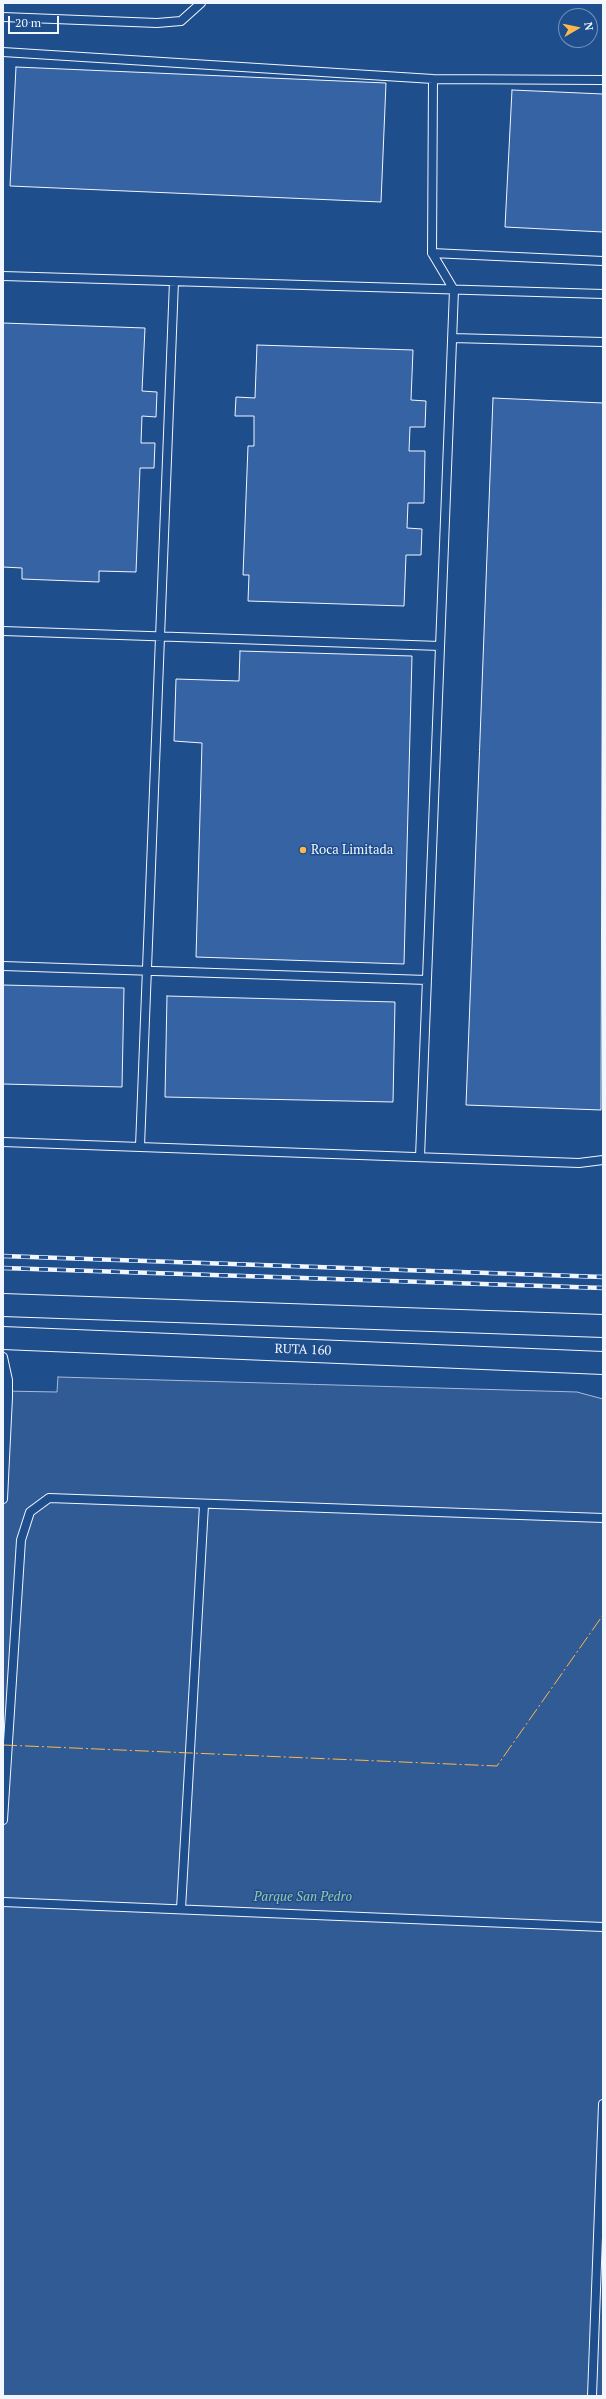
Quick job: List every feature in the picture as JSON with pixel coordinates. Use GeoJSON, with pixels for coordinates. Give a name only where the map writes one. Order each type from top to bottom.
{"type":"FeatureCollection","features":[{"type":"Feature","properties":{"kind":"highway"},"geometry":{"type":"LineString","coordinates":[[3,1305],[603,1326]]}},
{"type":"Feature","properties":{"kind":"highway","name":"RUTA 160"},"geometry":{"type":"LineString","coordinates":[[3,1338],[602,1363]]}},
{"type":"Feature","properties":{"kind":"lane"},"geometry":{"type":"LineString","coordinates":[[3,17],[157,24],[181,21],[201,3]]}},
{"type":"Feature","properties":{"kind":"lane"},"geometry":{"type":"LineString","coordinates":[[3,52],[433,80],[603,80]]}},
{"type":"Feature","properties":{"kind":"lane"},"geometry":{"type":"LineString","coordinates":[[420,1157],[454,290],[432,253],[433,80]]}},
{"type":"Feature","properties":{"kind":"lane"},"geometry":{"type":"LineString","coordinates":[[432,253],[603,261]]}},
{"type":"Feature","properties":{"kind":"lane"},"geometry":{"type":"LineString","coordinates":[[3,276],[603,294]]}},
{"type":"Feature","properties":{"kind":"lane"},"geometry":{"type":"LineString","coordinates":[[140,1146],[174,281]]}},
{"type":"Feature","properties":{"kind":"lane"},"geometry":{"type":"LineString","coordinates":[[452,338],[603,342]]}},
{"type":"Feature","properties":{"kind":"lane"},"geometry":{"type":"LineString","coordinates":[[3,631],[440,646]]}},
{"type":"Feature","properties":{"kind":"lane"},"geometry":{"type":"LineString","coordinates":[[3,966],[427,980]]}},
{"type":"Feature","properties":{"kind":"lane"},"geometry":{"type":"LineString","coordinates":[[3,1142],[584,1164],[603,1160]]}},
{"type":"Feature","properties":{"kind":"lane"},"geometry":{"type":"LineString","coordinates":[[3,1357],[8,1386],[3,1499]]}},
{"type":"Feature","properties":{"kind":"lane"},"geometry":{"type":"LineString","coordinates":[[3,1820],[21,1540],[30,1512],[49,1498],[204,1505],[603,1518]]}},
{"type":"Feature","properties":{"kind":"lane"},"geometry":{"type":"LineString","coordinates":[[181,1909],[204,1505]]}},
{"type":"Feature","properties":{"kind":"lane"},"geometry":{"type":"LineString","coordinates":[[3,1902],[603,1927]]}},
{"type":"Feature","properties":{"kind":"lane"},"geometry":{"type":"LineString","coordinates":[[592,2396],[603,2104]]}},
{"type":"Feature","properties":{"kind":"shaded area","name":"Parque San Pedro"},"geometry":{"type":"Polygon","coordinates":[[[58,1377],[577,1392],[603,1399],[603,2396],[3,2396],[3,1391],[57,1392],[58,1377]]]}},
{"type":"Feature","properties":{"kind":"building"},"geometry":{"type":"Polygon","coordinates":[[[16,67],[386,83],[381,202],[10,186],[16,67]]]}},
{"type":"Feature","properties":{"kind":"building"},"geometry":{"type":"Polygon","coordinates":[[[512,90],[603,94],[603,232],[505,227],[512,90]]]}},
{"type":"Feature","properties":{"kind":"building"},"geometry":{"type":"Polygon","coordinates":[[[3,323],[145,328],[142,391],[157,392],[156,417],[142,416],[141,443],[155,443],[154,468],[140,468],[136,572],[99,571],[99,582],[22,579],[22,568],[3,567],[3,323]]]}},
{"type":"Feature","properties":{"kind":"building"},"geometry":{"type":"Polygon","coordinates":[[[257,345],[413,350],[411,400],[426,401],[425,427],[410,427],[409,451],[425,451],[424,503],[408,503],[407,528],[422,529],[421,555],[406,555],[404,606],[248,601],[249,575],[243,575],[248,446],[254,446],[254,416],[235,416],[236,397],[255,398],[257,345]]]}},
{"type":"Feature","properties":{"kind":"building"},"geometry":{"type":"Polygon","coordinates":[[[493,398],[603,403],[601,1110],[466,1105],[493,398]]]}},
{"type":"Feature","properties":{"kind":"building","name":"Roca Limitada"},"geometry":{"type":"Polygon","coordinates":[[[240,651],[412,656],[404,964],[196,957],[202,743],[174,741],[176,679],[239,681],[240,651]]]}},
{"type":"Feature","properties":{"kind":"building"},"geometry":{"type":"Polygon","coordinates":[[[3,985],[124,988],[122,1087],[3,1084],[3,985]]]}},
{"type":"Feature","properties":{"kind":"building"},"geometry":{"type":"Polygon","coordinates":[[[167,996],[395,1002],[393,1102],[165,1097],[167,996]]]}},
{"type":"Feature","properties":{"kind":"railway"},"geometry":{"type":"LineString","coordinates":[[3,1256],[603,1277]]}},
{"type":"Feature","properties":{"kind":"railway"},"geometry":{"type":"LineString","coordinates":[[3,1268],[603,1288]]}},
{"type":"Feature","properties":{"kind":"power"},"geometry":{"type":"LineString","coordinates":[[3,1745],[497,1766],[603,1615]]}},
{"type":"Feature","properties":{"kind":"place","name":"Roca Limitada"},"geometry":{"type":"Point","coordinates":[303,850]}}]}
